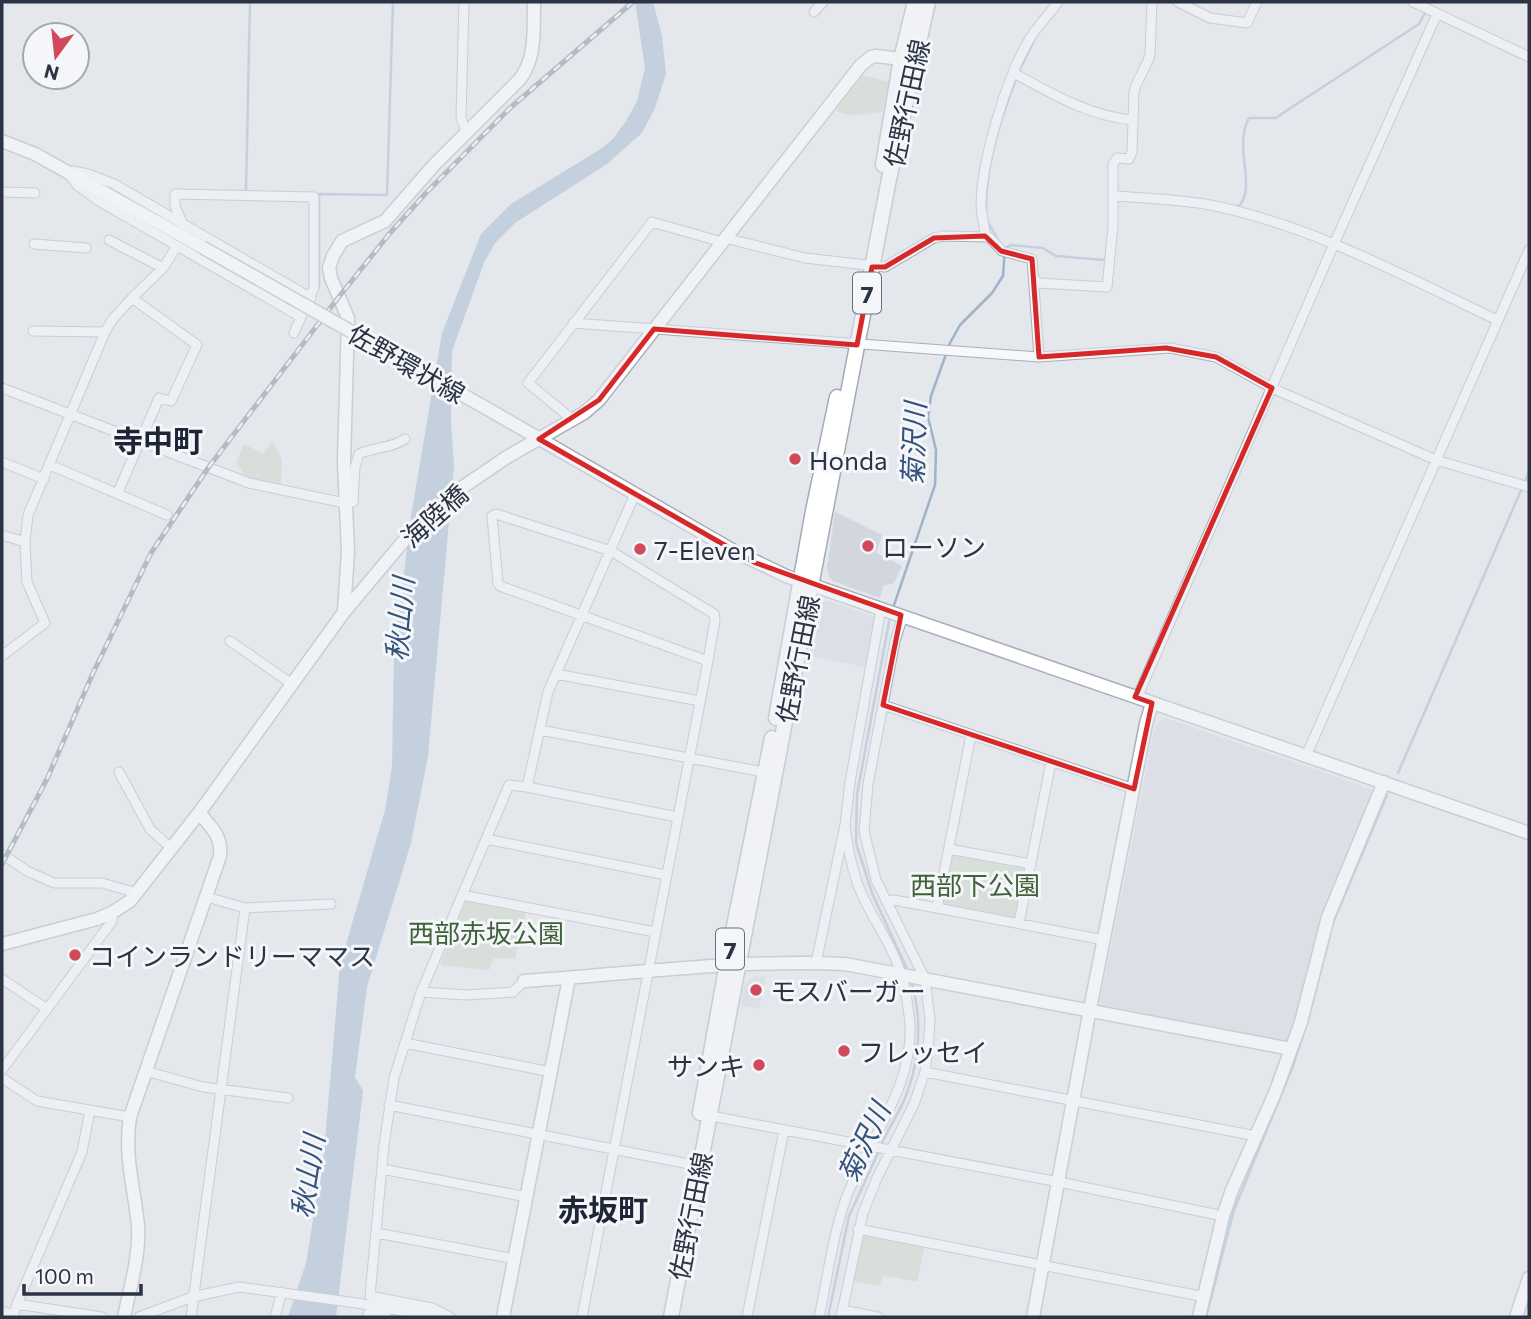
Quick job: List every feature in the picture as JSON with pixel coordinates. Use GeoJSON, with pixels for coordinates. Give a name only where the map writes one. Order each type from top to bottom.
{"type":"FeatureCollection","features":[{"type":"Feature","properties":{"kind":"main road","name":"佐野行田線"},"geometry":{"type":"LineString","coordinates":[[671,1317],[704,1115],[908,60],[915,2]]}},
{"type":"Feature","properties":{"kind":"main road","name":"佐野行田線"},"geometry":{"type":"LineString","coordinates":[[908,60],[928,2]]}},
{"type":"Feature","properties":{"kind":"main road","name":"佐野行田線"},"geometry":{"type":"LineString","coordinates":[[661,1317],[695,1165]]}},
{"type":"Feature","properties":{"kind":"street"},"geometry":{"type":"LineString","coordinates":[[464,2],[461,118],[466,132]]}},
{"type":"Feature","properties":{"kind":"street"},"geometry":{"type":"LineString","coordinates":[[344,612],[348,551],[344,438],[348,318],[335,290],[329,268],[342,241],[385,221],[526,71],[533,54],[534,2]]}},
{"type":"Feature","properties":{"kind":"street"},"geometry":{"type":"LineString","coordinates":[[814,12],[823,2]]}},
{"type":"Feature","properties":{"kind":"street"},"geometry":{"type":"LineString","coordinates":[[985,236],[981,204],[999,111],[1030,38],[1058,2]]}},
{"type":"Feature","properties":{"kind":"street"},"geometry":{"type":"LineString","coordinates":[[1035,278],[1038,283],[1107,287],[1112,241],[1113,164],[1117,159],[1131,156],[1136,83],[1150,54],[1152,2]]}},
{"type":"Feature","properties":{"kind":"street"},"geometry":{"type":"LineString","coordinates":[[1178,2],[1210,18],[1247,23],[1257,2]]}},
{"type":"Feature","properties":{"kind":"street"},"geometry":{"type":"LineString","coordinates":[[1413,2],[1529,57]]}},
{"type":"Feature","properties":{"kind":"street"},"geometry":{"type":"LineString","coordinates":[[1137,698],[1437,14]]}},
{"type":"Feature","properties":{"kind":"street","name":"海陸橋"},"geometry":{"type":"LineString","coordinates":[[113,912],[137,893],[172,849],[344,612],[392,552],[427,517],[476,478],[573,420],[599,400],[861,65],[872,57],[908,60]]}},
{"type":"Feature","properties":{"kind":"street"},"geometry":{"type":"LineString","coordinates":[[1014,73],[1065,103],[1108,117],[1133,120]]}},
{"type":"Feature","properties":{"kind":"street","name":"佐野環状線"},"geometry":{"type":"LineString","coordinates":[[2,141],[35,154],[202,247],[734,551],[806,583],[1529,833]]}},
{"type":"Feature","properties":{"kind":"street"},"geometry":{"type":"LineString","coordinates":[[64,170],[105,180],[311,298]]}},
{"type":"Feature","properties":{"kind":"street"},"geometry":{"type":"LineString","coordinates":[[64,170],[77,185],[99,201],[301,317]]}},
{"type":"Feature","properties":{"kind":"street"},"geometry":{"type":"LineString","coordinates":[[2,192],[35,193]]}},
{"type":"Feature","properties":{"kind":"street"},"geometry":{"type":"LineString","coordinates":[[183,225],[175,206],[175,194],[314,197],[315,268],[311,298],[294,333]]}},
{"type":"Feature","properties":{"kind":"street"},"geometry":{"type":"LineString","coordinates":[[1114,196],[1205,204],[1233,211],[1334,244],[1497,320]]}},
{"type":"Feature","properties":{"kind":"street"},"geometry":{"type":"LineString","coordinates":[[573,420],[528,383],[652,222],[805,258],[884,267],[934,238],[985,236],[1006,252],[1032,259],[1039,357]]}},
{"type":"Feature","properties":{"kind":"street"},"geometry":{"type":"LineString","coordinates":[[109,240],[163,268]]}},
{"type":"Feature","properties":{"kind":"street"},"geometry":{"type":"LineString","coordinates":[[34,244],[86,248]]}},
{"type":"Feature","properties":{"kind":"street"},"geometry":{"type":"LineString","coordinates":[[2,656],[45,623],[27,582],[25,542],[28,515],[69,413],[112,320],[163,268],[177,246]]}},
{"type":"Feature","properties":{"kind":"street"},"geometry":{"type":"LineString","coordinates":[[1306,756],[1529,250]]}},
{"type":"Feature","properties":{"kind":"street"},"geometry":{"type":"LineString","coordinates":[[315,268],[329,268]]}},
{"type":"Feature","properties":{"kind":"street"},"geometry":{"type":"LineString","coordinates":[[118,492],[159,398],[171,401],[197,345],[132,298]]}},
{"type":"Feature","properties":{"kind":"street"},"geometry":{"type":"LineString","coordinates":[[573,323],[1039,357],[1166,348],[1216,357],[1272,388],[1436,460],[1529,487]]}},
{"type":"Feature","properties":{"kind":"street"},"geometry":{"type":"LineString","coordinates":[[33,331],[105,332]]}},
{"type":"Feature","properties":{"kind":"street"},"geometry":{"type":"LineString","coordinates":[[2,388],[249,483],[345,503],[352,502],[359,454],[379,446],[397,444],[405,439]]}},
{"type":"Feature","properties":{"kind":"street"},"geometry":{"type":"LineString","coordinates":[[2,461],[44,479]]}},
{"type":"Feature","properties":{"kind":"street"},"geometry":{"type":"LineString","coordinates":[[50,465],[167,515]]}},
{"type":"Feature","properties":{"kind":"street"},"geometry":{"type":"LineString","coordinates":[[527,787],[548,692],[635,494]]}},
{"type":"Feature","properties":{"kind":"street"},"geometry":{"type":"LineString","coordinates":[[582,1317],[613,1149],[708,661],[715,620],[714,614],[611,551],[496,514],[492,516],[500,586],[708,661]]}},
{"type":"Feature","properties":{"kind":"street"},"geometry":{"type":"LineString","coordinates":[[2,534],[25,542]]}},
{"type":"Feature","properties":{"kind":"street"},"geometry":{"type":"LineString","coordinates":[[878,1317],[841,1314],[858,1229],[888,1150],[914,1104],[925,1072],[930,1020],[923,978],[886,901],[869,856],[864,813],[895,641],[892,612]]}},
{"type":"Feature","properties":{"kind":"street"},"geometry":{"type":"LineString","coordinates":[[816,963],[845,825],[848,790],[892,612]]}},
{"type":"Feature","properties":{"kind":"street"},"geometry":{"type":"LineString","coordinates":[[230,641],[292,684]]}},
{"type":"Feature","properties":{"kind":"street"},"geometry":{"type":"LineString","coordinates":[[556,674],[700,701]]}},
{"type":"Feature","properties":{"kind":"street"},"geometry":{"type":"LineString","coordinates":[[1033,1317],[1090,1009],[1152,703]]}},
{"type":"Feature","properties":{"kind":"street"},"geometry":{"type":"LineString","coordinates":[[883,705],[1134,789]]}},
{"type":"Feature","properties":{"kind":"street"},"geometry":{"type":"LineString","coordinates":[[540,730],[770,774]]}},
{"type":"Feature","properties":{"kind":"street"},"geometry":{"type":"LineString","coordinates":[[937,908],[971,735]]}},
{"type":"Feature","properties":{"kind":"street"},"geometry":{"type":"LineString","coordinates":[[1019,923],[1051,762]]}},
{"type":"Feature","properties":{"kind":"street"},"geometry":{"type":"LineString","coordinates":[[119,772],[150,829],[172,849]]}},
{"type":"Feature","properties":{"kind":"street"},"geometry":{"type":"LineString","coordinates":[[1199,1317],[1223,1216],[1275,1093],[1301,1022],[1328,917],[1384,782]]}},
{"type":"Feature","properties":{"kind":"street"},"geometry":{"type":"LineString","coordinates":[[450,1317],[432,1308],[370,1296],[389,1105],[394,1078],[421,992],[509,785],[677,817]]}},
{"type":"Feature","properties":{"kind":"street"},"geometry":{"type":"LineString","coordinates":[[124,1317],[137,1250],[138,1227],[127,1156],[130,1117],[207,897],[221,844],[199,813]]}},
{"type":"Feature","properties":{"kind":"street"},"geometry":{"type":"LineString","coordinates":[[819,1317],[839,1223],[848,1194],[895,1097],[905,1068],[909,1017],[902,974],[858,884],[845,825]]}},
{"type":"Feature","properties":{"kind":"street"},"geometry":{"type":"LineString","coordinates":[[486,839],[666,875]]}},
{"type":"Feature","properties":{"kind":"street"},"geometry":{"type":"LineString","coordinates":[[949,849],[1031,864]]}},
{"type":"Feature","properties":{"kind":"street"},"geometry":{"type":"LineString","coordinates":[[2,854],[27,871],[54,883],[102,883],[137,893]]}},
{"type":"Feature","properties":{"kind":"street"},"geometry":{"type":"LineString","coordinates":[[462,895],[655,932]]}},
{"type":"Feature","properties":{"kind":"street"},"geometry":{"type":"LineString","coordinates":[[207,897],[245,908],[331,904]]}},
{"type":"Feature","properties":{"kind":"street"},"geometry":{"type":"LineString","coordinates":[[886,901],[894,900],[1104,940]]}},
{"type":"Feature","properties":{"kind":"street"},"geometry":{"type":"LineString","coordinates":[[191,1317],[245,908]]}},
{"type":"Feature","properties":{"kind":"street"},"geometry":{"type":"LineString","coordinates":[[2,944],[113,912],[112,921],[2,1069]]}},
{"type":"Feature","properties":{"kind":"street"},"geometry":{"type":"LineString","coordinates":[[421,992],[466,995],[513,992],[524,981],[648,971],[845,964],[1291,1049]]}},
{"type":"Feature","properties":{"kind":"street"},"geometry":{"type":"LineString","coordinates":[[503,1317],[569,978]]}},
{"type":"Feature","properties":{"kind":"street"},"geometry":{"type":"LineString","coordinates":[[2,979],[47,1009]]}},
{"type":"Feature","properties":{"kind":"street"},"geometry":{"type":"LineString","coordinates":[[405,1043],[551,1072]]}},
{"type":"Feature","properties":{"kind":"street"},"geometry":{"type":"LineString","coordinates":[[145,1071],[190,1084],[288,1098]]}},
{"type":"Feature","properties":{"kind":"street"},"geometry":{"type":"LineString","coordinates":[[925,1072],[1256,1136]]}},
{"type":"Feature","properties":{"kind":"street"},"geometry":{"type":"LineString","coordinates":[[2,1078],[32,1100],[130,1117]]}},
{"type":"Feature","properties":{"kind":"street"},"geometry":{"type":"LineString","coordinates":[[389,1105],[695,1165]]}},
{"type":"Feature","properties":{"kind":"street"},"geometry":{"type":"LineString","coordinates":[[2,1311],[14,1317],[17,1304],[82,1152],[90,1110]]}},
{"type":"Feature","properties":{"kind":"street"},"geometry":{"type":"LineString","coordinates":[[704,1115],[1223,1216]]}},
{"type":"Feature","properties":{"kind":"street"},"geometry":{"type":"LineString","coordinates":[[747,1317],[784,1130]]}},
{"type":"Feature","properties":{"kind":"street"},"geometry":{"type":"LineString","coordinates":[[382,1169],[527,1197]]}},
{"type":"Feature","properties":{"kind":"street"},"geometry":{"type":"LineString","coordinates":[[858,1229],[1205,1297]]}},
{"type":"Feature","properties":{"kind":"street"},"geometry":{"type":"LineString","coordinates":[[377,1233],[515,1259]]}},
{"type":"Feature","properties":{"kind":"street"},"geometry":{"type":"LineString","coordinates":[[1516,1317],[1529,1278]]}},
{"type":"Feature","properties":{"kind":"street"},"geometry":{"type":"LineString","coordinates":[[139,1317],[192,1297],[239,1287],[437,1317]]}},
{"type":"Feature","properties":{"kind":"street"},"geometry":{"type":"LineString","coordinates":[[275,1317],[284,1292]]}},
{"type":"Feature","properties":{"kind":"street"},"geometry":{"type":"LineString","coordinates":[[17,1304],[102,1317]]}},
{"type":"Feature","properties":{"kind":"street"},"geometry":{"type":"LineString","coordinates":[[367,1317],[368,1314],[386,1317]]}},
{"type":"Feature","properties":{"kind":"highlighted area"},"geometry":{"type":"Polygon","coordinates":[[[985,236],[1001,251],[1032,259],[1039,357],[1166,348],[1216,357],[1272,388],[1135,697],[1152,703],[1134,789],[883,705],[901,615],[756,563],[539,439],[599,400],[654,329],[857,345],[872,267],[885,267],[934,238],[985,236]]]}},
{"type":"Feature","properties":{"kind":"shaded area"},"geometry":{"type":"Polygon","coordinates":[[[835,512],[882,535],[876,553],[902,566],[894,583],[883,586],[880,598],[833,581],[829,576],[827,569],[835,512]]]}},
{"type":"Feature","properties":{"kind":"shaded area"},"geometry":{"type":"Polygon","coordinates":[[[827,601],[874,616],[877,622],[869,668],[807,655],[818,609],[822,602],[827,601]]]}},
{"type":"Feature","properties":{"kind":"shaded area"},"geometry":{"type":"Polygon","coordinates":[[[1165,718],[1335,776],[1371,790],[1374,795],[1318,928],[1297,1019],[1289,1039],[1284,1042],[1103,1007],[1100,1001],[1155,726],[1165,718]]]}},
{"type":"Feature","properties":{"kind":"shaded area"},"geometry":{"type":"Polygon","coordinates":[[[766,976],[759,1009],[741,1005],[745,983],[754,977],[766,976]]]}},
{"type":"Feature","properties":{"kind":"green space"},"geometry":{"type":"Polygon","coordinates":[[[863,75],[889,82],[882,112],[852,115],[836,110],[863,75]]]}},
{"type":"Feature","properties":{"kind":"green space"},"geometry":{"type":"Polygon","coordinates":[[[273,442],[282,460],[281,488],[248,480],[236,462],[244,444],[262,453],[273,442]]]}},
{"type":"Feature","properties":{"kind":"green space","name":"西部下公園"},"geometry":{"type":"Polygon","coordinates":[[[955,852],[1023,865],[1026,868],[1017,915],[1012,918],[946,906],[942,902],[952,854],[955,852]]]}},
{"type":"Feature","properties":{"kind":"green space","name":"西部赤坂公園"},"geometry":{"type":"Polygon","coordinates":[[[465,900],[526,911],[515,959],[494,958],[489,970],[440,965],[465,900]]]}},
{"type":"Feature","properties":{"kind":"green space"},"geometry":{"type":"Polygon","coordinates":[[[865,1233],[925,1245],[917,1282],[883,1275],[880,1286],[852,1281],[860,1237],[865,1233]]]}},
{"type":"Feature","properties":{"kind":"water","name":"秋山川"},"geometry":{"type":"Polygon","coordinates":[[[635,2],[653,2],[662,36],[666,74],[655,108],[642,133],[607,164],[515,223],[495,243],[484,263],[452,351],[451,423],[454,466],[428,756],[411,843],[367,987],[355,1077],[363,1091],[336,1317],[288,1317],[306,1263],[324,1152],[340,965],[385,810],[392,767],[394,654],[411,516],[442,333],[481,234],[511,204],[612,140],[626,121],[637,101],[645,68],[635,2]]]}},
{"type":"Feature","properties":{"kind":"waterway"},"geometry":{"type":"LineString","coordinates":[[246,190],[250,2]]}},
{"type":"Feature","properties":{"kind":"waterway"},"geometry":{"type":"LineString","coordinates":[[319,286],[319,194],[387,195],[393,2]]}},
{"type":"Feature","properties":{"kind":"waterway","name":"菊沢川"},"geometry":{"type":"LineString","coordinates":[[1235,206],[1239,206],[1244,198],[1246,188],[1243,141],[1249,118],[1276,118],[1419,24],[1431,2]]}},
{"type":"Feature","properties":{"kind":"waterway"},"geometry":{"type":"LineString","coordinates":[[1018,73],[1034,41]]}},
{"type":"Feature","properties":{"kind":"waterway"},"geometry":{"type":"LineString","coordinates":[[986,212],[988,178],[995,144],[1016,79]]}},
{"type":"Feature","properties":{"kind":"waterway"},"geometry":{"type":"LineString","coordinates":[[988,222],[1000,243]]}},
{"type":"Feature","properties":{"kind":"waterway","name":"菊沢川"},"geometry":{"type":"LineString","coordinates":[[893,608],[935,485],[936,450],[928,417],[931,396],[950,343],[960,325],[992,293],[1003,276],[1005,248],[1011,245],[1043,248],[1056,256],[1104,260],[1106,257]]}},
{"type":"Feature","properties":{"kind":"waterway"},"geometry":{"type":"LineString","coordinates":[[1398,773],[1529,472]]}},
{"type":"Feature","properties":{"kind":"waterway","name":"菊沢川"},"geometry":{"type":"LineString","coordinates":[[890,617],[857,794],[856,843],[872,893],[908,971]]}},
{"type":"Feature","properties":{"kind":"waterway"},"geometry":{"type":"LineString","coordinates":[[1332,925],[1387,795]]}},
{"type":"Feature","properties":{"kind":"waterway"},"geometry":{"type":"LineString","coordinates":[[1206,1317],[1234,1210],[1293,1066],[1330,935]]}},
{"type":"Feature","properties":{"kind":"waterway","name":"菊沢川"},"geometry":{"type":"LineString","coordinates":[[881,1145],[905,1097],[915,1064],[918,1022],[911,981]]}},
{"type":"Feature","properties":{"kind":"waterway","name":"菊沢川"},"geometry":{"type":"LineString","coordinates":[[828,1317],[849,1216],[879,1151]]}},
{"type":"Feature","properties":{"kind":"railway"},"geometry":{"type":"LineString","coordinates":[[2,864],[47,779],[93,673],[151,553],[208,468],[338,298],[425,194],[510,108],[633,2]]}},
{"type":"Feature","properties":{"kind":"place","name":"Honda"},"geometry":{"type":"Point","coordinates":[795,459]}},
{"type":"Feature","properties":{"kind":"place","name":"ローソン"},"geometry":{"type":"Point","coordinates":[868,546]}},
{"type":"Feature","properties":{"kind":"place","name":"7-Eleven"},"geometry":{"type":"Point","coordinates":[640,549]}},
{"type":"Feature","properties":{"kind":"place","name":"コインランドリーママス"},"geometry":{"type":"Point","coordinates":[75,955]}},
{"type":"Feature","properties":{"kind":"place","name":"モスバーガー"},"geometry":{"type":"Point","coordinates":[756,990]}},
{"type":"Feature","properties":{"kind":"place","name":"フレッセイ"},"geometry":{"type":"Point","coordinates":[844,1051]}},
{"type":"Feature","properties":{"kind":"place","name":"サンキ"},"geometry":{"type":"Point","coordinates":[759,1065]}},
{"type":"Feature","properties":{"kind":"district","name":"寺中町"},"geometry":{"type":"Point","coordinates":[158,439]}},
{"type":"Feature","properties":{"kind":"district","name":"赤坂町"},"geometry":{"type":"Point","coordinates":[603,1208]}}]}
